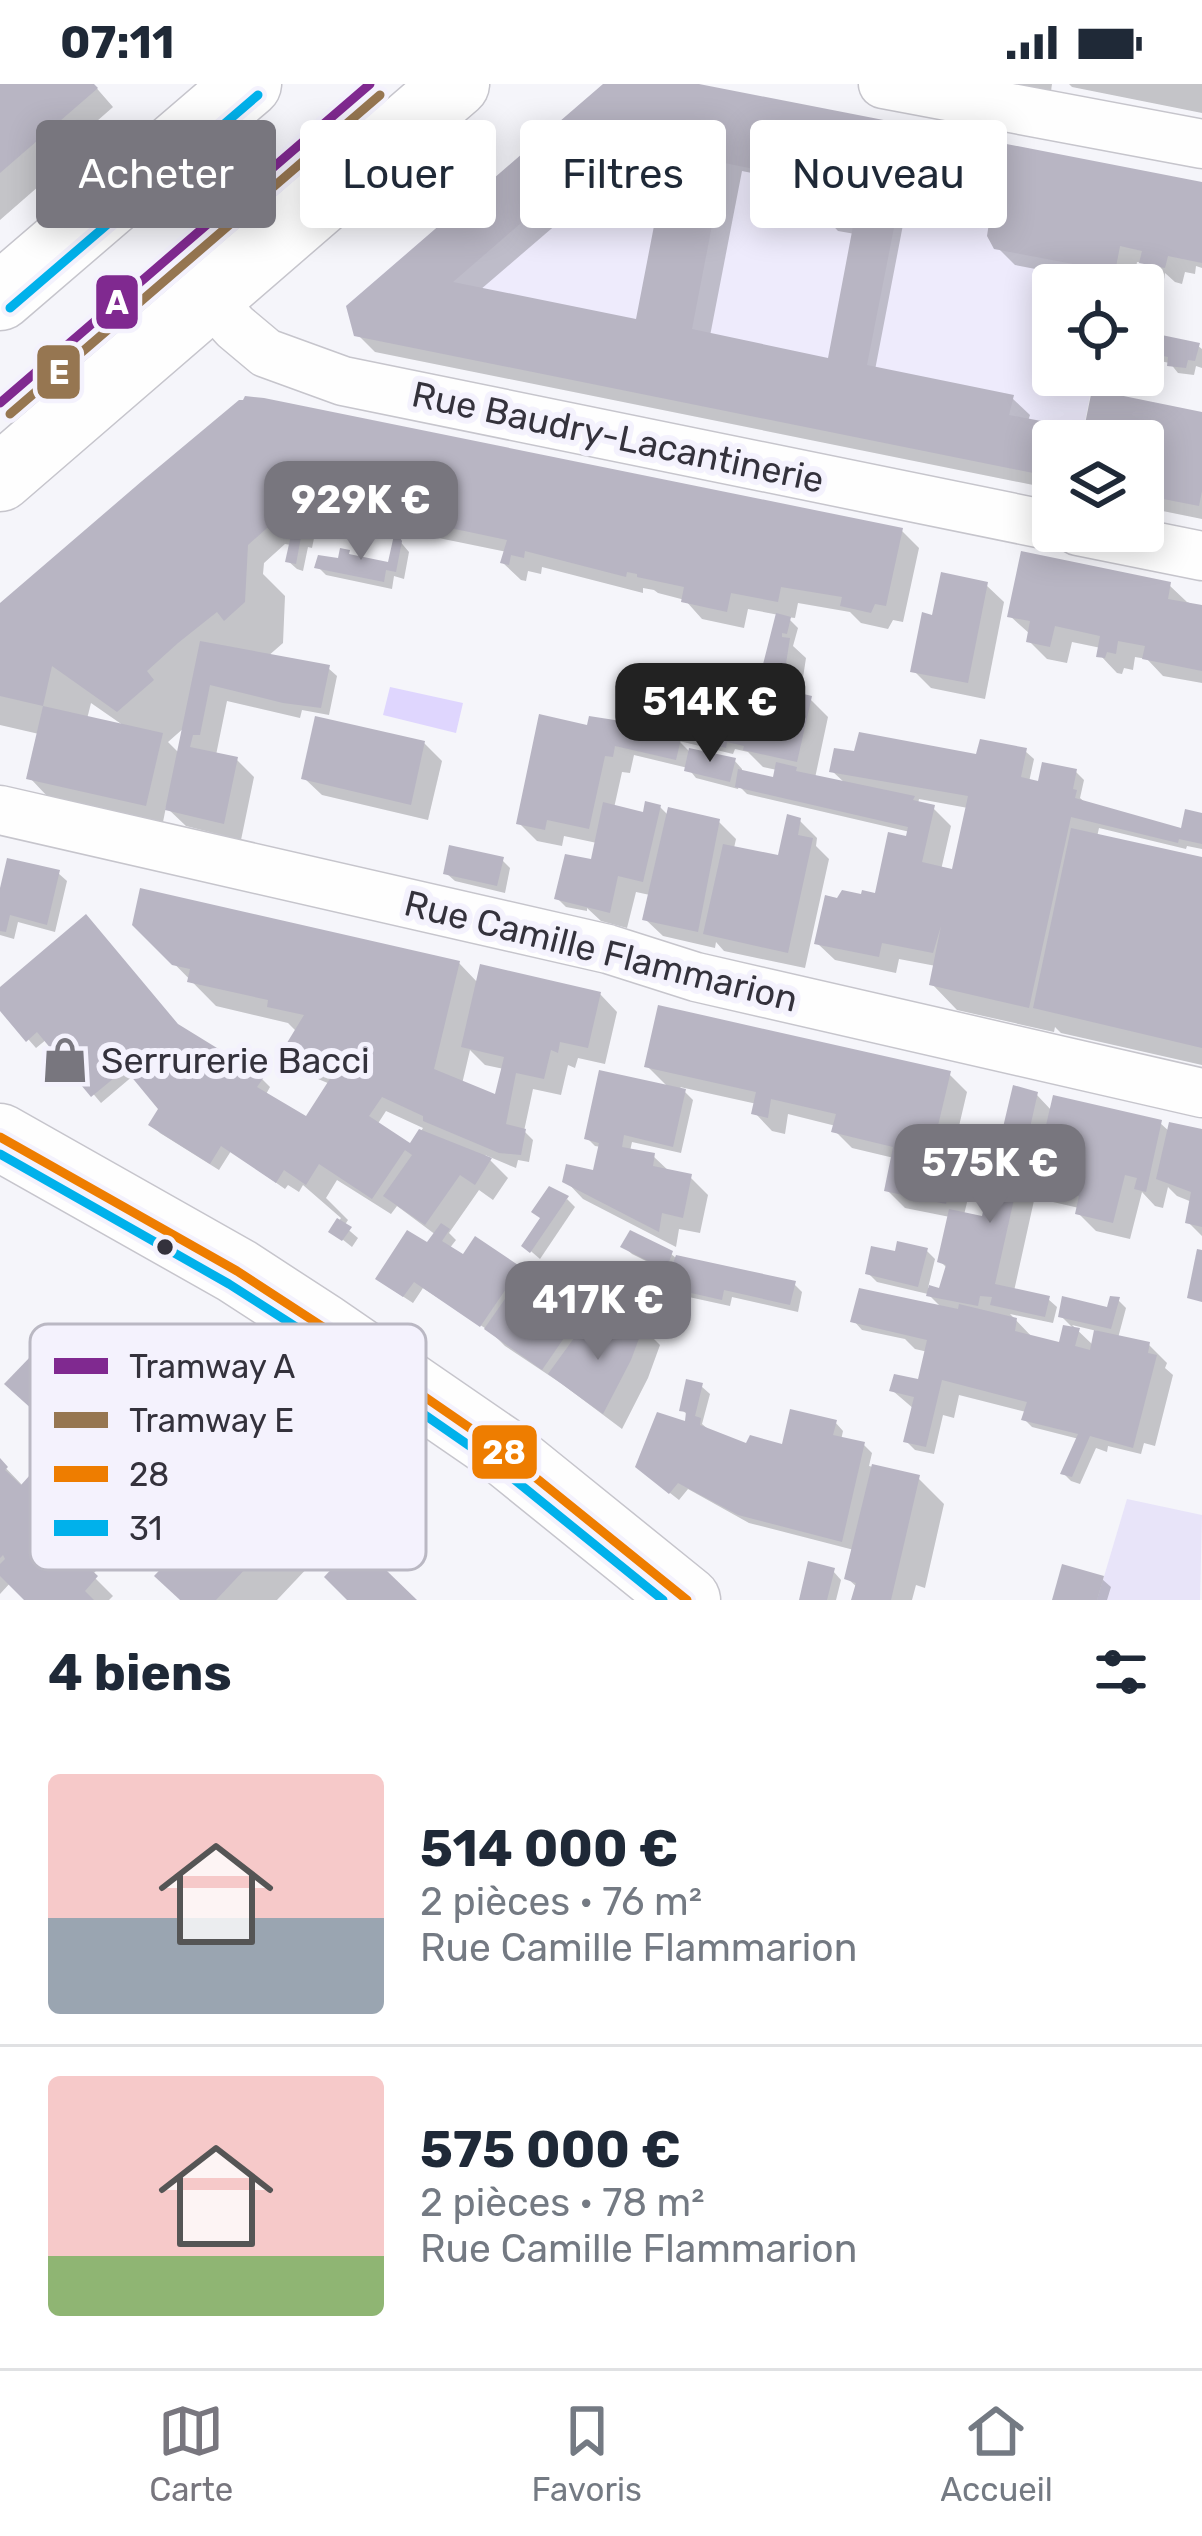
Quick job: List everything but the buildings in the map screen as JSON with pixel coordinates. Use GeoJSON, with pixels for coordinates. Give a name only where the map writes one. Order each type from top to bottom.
{"type":"FeatureCollection","features":[{"type":"Feature","properties":{"kind":"main road"},"geometry":{"type":"LineString","coordinates":[[0,297],[248,84]]}},
{"type":"Feature","properties":{"kind":"main road"},"geometry":{"type":"LineString","coordinates":[[0,478],[455,84]]}},
{"type":"Feature","properties":{"kind":"main road"},"geometry":{"type":"LineString","coordinates":[[0,1138],[237,1271],[318,1324]]}},
{"type":"Feature","properties":{"kind":"main road"},"geometry":{"type":"LineString","coordinates":[[426,1398],[499,1448],[687,1600]]}},
{"type":"Feature","properties":{"kind":"street"},"geometry":{"type":"LineString","coordinates":[[883,84],[1202,144]]}},
{"type":"Feature","properties":{"kind":"street","name":"Rue Baudry-Lacantinerie"},"geometry":{"type":"LineString","coordinates":[[208,297],[266,352],[343,381],[1032,522]]}},
{"type":"Feature","properties":{"kind":"street"},"geometry":{"type":"LineString","coordinates":[[1164,548],[1202,556]]}},
{"type":"Feature","properties":{"kind":"street","name":"Rue Camille Flammarion"},"geometry":{"type":"LineString","coordinates":[[0,810],[608,949],[696,977],[1202,1093]]}},
{"type":"Feature","properties":{"kind":"shaded area"},"geometry":{"type":"Polygon","coordinates":[[[604,84],[826,120],[750,120],[750,228],[1007,228],[1007,149],[1135,170],[1116,264],[1032,264],[1032,396],[1090,396],[1085,420],[1032,420],[1032,438],[354,336],[346,306],[437,228],[496,228],[496,177],[520,156],[520,228],[726,228],[726,120],[562,120],[604,84]]]}},
{"type":"Feature","properties":{"kind":"shaded area"},"geometry":{"type":"Polygon","coordinates":[[[390,687],[463,703],[456,733],[383,715],[390,687]]]}},
{"type":"Feature","properties":{"kind":"shaded area"},"geometry":{"type":"Polygon","coordinates":[[[1127,1499],[1202,1515],[1200,1600],[1097,1600],[1127,1499]]]}},
{"type":"Feature","properties":{"kind":"tram line","name":"A"},"geometry":{"type":"LineString","coordinates":[[0,403],[370,84]]}},
{"type":"Feature","properties":{"kind":"tram line","name":"E"},"geometry":{"type":"LineString","coordinates":[[10,414],[380,95]]}},
{"type":"Feature","properties":{"kind":"transit line","name":"31"},"geometry":{"type":"LineString","coordinates":[[10,308],[258,95]]}},
{"type":"Feature","properties":{"kind":"transit line","name":"28"},"geometry":{"type":"LineString","coordinates":[[0,1137],[237,1271],[318,1324]]}},
{"type":"Feature","properties":{"kind":"transit line","name":"31"},"geometry":{"type":"LineString","coordinates":[[0,1154],[292,1324]]}},
{"type":"Feature","properties":{"kind":"transit line","name":"28"},"geometry":{"type":"LineString","coordinates":[[426,1398],[499,1448],[687,1600]]}},
{"type":"Feature","properties":{"kind":"transit line","name":"31"},"geometry":{"type":"LineString","coordinates":[[426,1416],[490,1460],[663,1600]]}},
{"type":"Feature","properties":{"kind":"place","name":"Serrurerie Bacci"},"geometry":{"type":"Point","coordinates":[65,1060]}}]}
